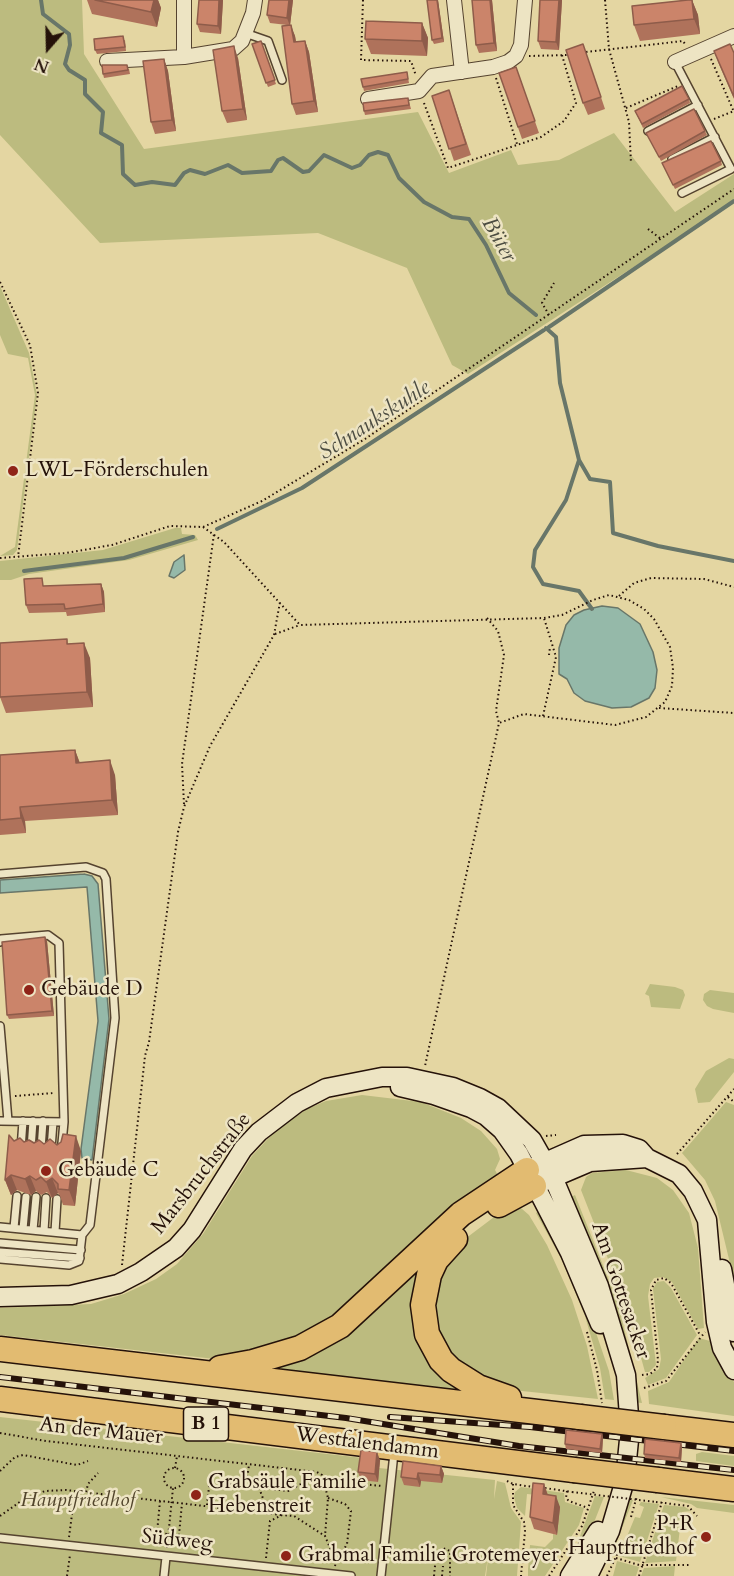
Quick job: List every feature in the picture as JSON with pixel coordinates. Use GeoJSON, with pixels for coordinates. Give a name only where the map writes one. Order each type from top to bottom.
{"type":"FeatureCollection","features":[{"type":"Feature","properties":{"kind":"highway"},"geometry":{"type":"LineString","coordinates":[[194,1372],[277,1356],[300,1348],[340,1326],[461,1214],[540,1174]]}},
{"type":"Feature","properties":{"kind":"highway"},"geometry":{"type":"LineString","coordinates":[[540,1174],[476,1221],[450,1243],[436,1260],[425,1292],[424,1319],[428,1334],[441,1360],[464,1380],[551,1413]]}},
{"type":"Feature","properties":{"kind":"highway","name":"B 1"},"geometry":{"type":"LineString","coordinates":[[0,1350],[734,1435]]}},
{"type":"Feature","properties":{"kind":"highway","name":"Westfalendamm"},"geometry":{"type":"LineString","coordinates":[[0,1399],[394,1447],[571,1484],[659,1495],[734,1489]]}},
{"type":"Feature","properties":{"kind":"street"},"geometry":{"type":"LineString","coordinates":[[184,0],[184,57]]}},
{"type":"Feature","properties":{"kind":"street"},"geometry":{"type":"LineString","coordinates":[[107,61],[184,57],[233,49],[245,33],[255,0]]}},
{"type":"Feature","properties":{"kind":"street"},"geometry":{"type":"LineString","coordinates":[[454,0],[462,72]]}},
{"type":"Feature","properties":{"kind":"street"},"geometry":{"type":"LineString","coordinates":[[368,99],[422,87],[432,76],[493,67],[516,56],[520,45],[525,0]]}},
{"type":"Feature","properties":{"kind":"street"},"geometry":{"type":"LineString","coordinates":[[675,62],[734,36]]}},
{"type":"Feature","properties":{"kind":"street","name":"Marsbruchstraße"},"geometry":{"type":"LineString","coordinates":[[0,1296],[71,1296],[130,1279],[169,1254],[192,1230],[243,1149],[276,1116],[326,1088],[366,1080],[434,1095],[486,1116],[502,1130],[540,1174]]}},
{"type":"Feature","properties":{"kind":"street"},"geometry":{"type":"LineString","coordinates":[[540,1174],[571,1149],[599,1143],[623,1144],[639,1149],[647,1158],[679,1174],[693,1191],[717,1248],[734,1332]]}},
{"type":"Feature","properties":{"kind":"street","name":"Am Gottesacker"},"geometry":{"type":"LineString","coordinates":[[540,1174],[590,1296],[611,1357],[620,1401],[617,1458],[610,1499],[590,1547],[563,1567]]}},
{"type":"Feature","properties":{"kind":"street","name":"Am Gottesacker"},"geometry":{"type":"LineString","coordinates":[[540,1174],[600,1286],[621,1355],[630,1401],[625,1480],[610,1531],[588,1576]]}},
{"type":"Feature","properties":{"kind":"street"},"geometry":{"type":"LineString","coordinates":[[710,1231],[716,1322],[730,1357]]}},
{"type":"Feature","properties":{"kind":"lane"},"geometry":{"type":"LineString","coordinates":[[245,33],[268,41],[282,80]]}},
{"type":"Feature","properties":{"kind":"lane"},"geometry":{"type":"LineString","coordinates":[[675,62],[731,169],[682,193]]}},
{"type":"Feature","properties":{"kind":"lane"},"geometry":{"type":"LineString","coordinates":[[648,131],[698,105]]}},
{"type":"Feature","properties":{"kind":"lane"},"geometry":{"type":"LineString","coordinates":[[666,162],[715,137]]}},
{"type":"Feature","properties":{"kind":"lane"},"geometry":{"type":"LineString","coordinates":[[0,874],[86,867],[103,873],[106,879],[115,1018],[90,1225],[82,1235],[80,1258],[75,1264],[69,1265],[0,1259]]}},
{"type":"Feature","properties":{"kind":"lane"},"geometry":{"type":"LineString","coordinates":[[0,942],[2,939],[48,935],[59,943],[64,1122],[62,1155]]}},
{"type":"Feature","properties":{"kind":"lane"},"geometry":{"type":"LineString","coordinates":[[0,1026],[8,1121]]}},
{"type":"Feature","properties":{"kind":"lane"},"geometry":{"type":"LineString","coordinates":[[0,1121],[64,1122]]}},
{"type":"Feature","properties":{"kind":"lane"},"geometry":{"type":"LineString","coordinates":[[21,1151],[23,1121]]}},
{"type":"Feature","properties":{"kind":"lane"},"geometry":{"type":"LineString","coordinates":[[31,1152],[33,1121]]}},
{"type":"Feature","properties":{"kind":"lane"},"geometry":{"type":"LineString","coordinates":[[40,1153],[43,1122]]}},
{"type":"Feature","properties":{"kind":"lane"},"geometry":{"type":"LineString","coordinates":[[50,1154],[53,1122]]}},
{"type":"Feature","properties":{"kind":"lane"},"geometry":{"type":"LineString","coordinates":[[14,1228],[17,1196]]}},
{"type":"Feature","properties":{"kind":"lane"},"geometry":{"type":"LineString","coordinates":[[23,1229],[26,1197]]}},
{"type":"Feature","properties":{"kind":"lane"},"geometry":{"type":"LineString","coordinates":[[33,1230],[36,1197]]}},
{"type":"Feature","properties":{"kind":"lane"},"geometry":{"type":"LineString","coordinates":[[44,1231],[46,1198]]}},
{"type":"Feature","properties":{"kind":"lane"},"geometry":{"type":"LineString","coordinates":[[55,1232],[57,1199]]}},
{"type":"Feature","properties":{"kind":"lane"},"geometry":{"type":"LineString","coordinates":[[0,1227],[82,1235]]}},
{"type":"Feature","properties":{"kind":"lane"},"geometry":{"type":"LineString","coordinates":[[0,1243],[81,1250]]}},
{"type":"Feature","properties":{"kind":"lane"},"geometry":{"type":"LineString","coordinates":[[0,1252],[80,1258]]}},
{"type":"Feature","properties":{"kind":"lane"},"geometry":{"type":"LineString","coordinates":[[381,1576],[394,1447]]}},
{"type":"Feature","properties":{"kind":"lane","name":"Südweg"},"geometry":{"type":"LineString","coordinates":[[0,1538],[351,1576]]}},
{"type":"Feature","properties":{"kind":"lane"},"geometry":{"type":"LineString","coordinates":[[164,1576],[166,1557]]}},
{"type":"Feature","properties":{"kind":"path"},"geometry":{"type":"LineString","coordinates":[[363,0],[361,60],[411,61],[415,76],[422,87],[448,168],[541,137],[558,127],[576,103],[562,55]]}},
{"type":"Feature","properties":{"kind":"path"},"geometry":{"type":"LineString","coordinates":[[604,0],[609,50],[616,82],[626,108],[630,163]]}},
{"type":"Feature","properties":{"kind":"path"},"geometry":{"type":"LineString","coordinates":[[585,52],[683,41],[690,55]]}},
{"type":"Feature","properties":{"kind":"path"},"geometry":{"type":"LineString","coordinates":[[706,48],[734,112],[707,122]]}},
{"type":"Feature","properties":{"kind":"path"},"geometry":{"type":"LineString","coordinates":[[516,56],[573,54]]}},
{"type":"Feature","properties":{"kind":"path"},"geometry":{"type":"LineString","coordinates":[[493,67],[517,145]]}},
{"type":"Feature","properties":{"kind":"path"},"geometry":{"type":"LineString","coordinates":[[626,108],[686,83]]}},
{"type":"Feature","properties":{"kind":"path"},"geometry":{"type":"LineString","coordinates":[[0,558],[112,545],[170,526],[203,527],[262,501],[325,465],[734,189]]}},
{"type":"Feature","properties":{"kind":"path"},"geometry":{"type":"LineString","coordinates":[[648,229],[661,239]]}},
{"type":"Feature","properties":{"kind":"path"},"geometry":{"type":"LineString","coordinates":[[0,282],[30,345],[38,393],[18,557]]}},
{"type":"Feature","properties":{"kind":"path"},"geometry":{"type":"LineString","coordinates":[[549,315],[542,303],[554,283]]}},
{"type":"Feature","properties":{"kind":"path"},"geometry":{"type":"LineString","coordinates":[[203,527],[214,534],[300,625]]}},
{"type":"Feature","properties":{"kind":"path"},"geometry":{"type":"LineString","coordinates":[[184,807],[182,764],[214,534]]}},
{"type":"Feature","properties":{"kind":"path"},"geometry":{"type":"LineString","coordinates":[[274,635],[300,625],[544,618],[562,615],[593,600],[619,596],[634,583],[651,578],[704,579],[734,587]]}},
{"type":"Feature","properties":{"kind":"path"},"geometry":{"type":"LineString","coordinates":[[499,723],[524,714],[615,725],[646,717],[659,708],[672,686],[673,668],[670,647],[654,620],[637,604],[619,596]]}},
{"type":"Feature","properties":{"kind":"path"},"geometry":{"type":"LineString","coordinates":[[123,1270],[145,1056],[149,1042],[175,852],[184,807],[210,746],[274,635],[280,602]]}},
{"type":"Feature","properties":{"kind":"path"},"geometry":{"type":"LineString","coordinates":[[424,1071],[499,723],[496,711],[504,655],[498,631],[487,618]]}},
{"type":"Feature","properties":{"kind":"path"},"geometry":{"type":"LineString","coordinates":[[543,717],[556,657],[544,618]]}},
{"type":"Feature","properties":{"kind":"path"},"geometry":{"type":"LineString","coordinates":[[549,655],[551,644]]}},
{"type":"Feature","properties":{"kind":"path"},"geometry":{"type":"LineString","coordinates":[[659,708],[734,713]]}},
{"type":"Feature","properties":{"kind":"path"},"geometry":{"type":"LineString","coordinates":[[677,1154],[734,1089]]}},
{"type":"Feature","properties":{"kind":"path"},"geometry":{"type":"LineString","coordinates":[[6,1097],[63,1092]]}},
{"type":"Feature","properties":{"kind":"path"},"geometry":{"type":"LineString","coordinates":[[728,1097],[734,1102]]}},
{"type":"Feature","properties":{"kind":"path"},"geometry":{"type":"LineString","coordinates":[[642,1376],[650,1374],[657,1368],[651,1290],[656,1280],[664,1278],[671,1283],[700,1335],[666,1381],[644,1388]]}},
{"type":"Feature","properties":{"kind":"path"},"geometry":{"type":"LineString","coordinates":[[585,1326],[597,1370],[602,1405]]}},
{"type":"Feature","properties":{"kind":"path","name":"An der Mauer"},"geometry":{"type":"LineString","coordinates":[[0,1433],[46,1441],[307,1470]]}},
{"type":"Feature","properties":{"kind":"path"},"geometry":{"type":"LineString","coordinates":[[0,1471],[15,1457],[23,1455],[77,1465],[88,1461]]}},
{"type":"Feature","properties":{"kind":"path"},"geometry":{"type":"LineString","coordinates":[[175,1468],[177,1455]]}},
{"type":"Feature","properties":{"kind":"path"},"geometry":{"type":"LineString","coordinates":[[246,1486],[249,1464]]}},
{"type":"Feature","properties":{"kind":"path"},"geometry":{"type":"LineString","coordinates":[[175,1468],[182,1472],[184,1478],[179,1487],[173,1488],[165,1483],[164,1477],[169,1469],[175,1468]]}},
{"type":"Feature","properties":{"kind":"path"},"geometry":{"type":"LineString","coordinates":[[207,1506],[209,1487],[216,1482],[288,1491],[301,1484],[307,1470],[322,1475],[328,1498],[325,1536],[336,1562]]}},
{"type":"Feature","properties":{"kind":"path"},"geometry":{"type":"LineString","coordinates":[[86,1492],[88,1484],[98,1473]]}},
{"type":"Feature","properties":{"kind":"path"},"geometry":{"type":"LineString","coordinates":[[549,1576],[563,1567],[582,1526],[597,1483]]}},
{"type":"Feature","properties":{"kind":"path"},"geometry":{"type":"LineString","coordinates":[[361,1484],[390,1486]]}},
{"type":"Feature","properties":{"kind":"path"},"geometry":{"type":"LineString","coordinates":[[521,1576],[525,1531],[524,1522],[513,1506],[513,1484],[571,1484],[659,1495],[688,1506],[698,1516]]}},
{"type":"Feature","properties":{"kind":"path"},"geometry":{"type":"LineString","coordinates":[[571,1484],[566,1498],[588,1508]]}},
{"type":"Feature","properties":{"kind":"path"},"geometry":{"type":"LineString","coordinates":[[167,1546],[173,1488]]}},
{"type":"Feature","properties":{"kind":"path"},"geometry":{"type":"LineString","coordinates":[[259,1488],[269,1514]]}},
{"type":"Feature","properties":{"kind":"path"},"geometry":{"type":"LineString","coordinates":[[0,1516],[24,1499],[45,1491],[75,1491],[294,1516],[325,1536]]}},
{"type":"Feature","properties":{"kind":"path"},"geometry":{"type":"LineString","coordinates":[[68,1545],[75,1491]]}},
{"type":"Feature","properties":{"kind":"path"},"geometry":{"type":"LineString","coordinates":[[639,1576],[659,1495]]}},
{"type":"Feature","properties":{"kind":"path"},"geometry":{"type":"LineString","coordinates":[[328,1498],[345,1504],[351,1511],[347,1544],[336,1562],[335,1574]]}},
{"type":"Feature","properties":{"kind":"path"},"geometry":{"type":"LineString","coordinates":[[160,1501],[157,1533],[179,1535],[182,1503]]}},
{"type":"Feature","properties":{"kind":"path"},"geometry":{"type":"LineString","coordinates":[[265,1566],[270,1521],[282,1515]]}},
{"type":"Feature","properties":{"kind":"path"},"geometry":{"type":"LineString","coordinates":[[434,1576],[436,1556],[443,1548],[450,1551],[450,1576]]}},
{"type":"Feature","properties":{"kind":"path"},"geometry":{"type":"LineString","coordinates":[[616,1558],[642,1565],[689,1565]]}},
{"type":"Feature","properties":{"kind":"path"},"geometry":{"type":"LineString","coordinates":[[67,1576],[68,1565]]}},
{"type":"Feature","properties":{"kind":"path"},"geometry":{"type":"LineString","coordinates":[[442,1576],[443,1566]]}},
{"type":"Feature","properties":{"kind":"green space"},"geometry":{"type":"Polygon","coordinates":[[[0,0],[82,0],[84,54],[144,149],[418,112],[449,173],[511,150],[518,165],[559,160],[614,133],[675,212],[734,174],[734,202],[468,374],[452,365],[407,268],[318,233],[100,243],[0,135],[0,0]]]}},
{"type":"Feature","properties":{"kind":"green space"},"geometry":{"type":"Polygon","coordinates":[[[0,286],[29,353],[37,395],[17,550],[13,555],[0,556],[15,547],[35,395],[28,358],[8,354],[0,335],[0,286]]]}},
{"type":"Feature","properties":{"kind":"green space"},"geometry":{"type":"Polygon","coordinates":[[[181,528],[182,534],[195,535],[198,540],[129,560],[0,580],[0,561],[103,550],[181,528]]]}},
{"type":"Feature","properties":{"kind":"green space"},"geometry":{"type":"Polygon","coordinates":[[[650,984],[683,990],[685,995],[680,1009],[651,1007],[649,996],[645,994],[650,984]]]}},
{"type":"Feature","properties":{"kind":"green space"},"geometry":{"type":"Polygon","coordinates":[[[710,990],[734,993],[734,1013],[707,1006],[703,1000],[704,994],[710,990]]]}},
{"type":"Feature","properties":{"kind":"green space"},"geometry":{"type":"Polygon","coordinates":[[[729,1058],[734,1059],[734,1072],[710,1102],[698,1103],[695,1089],[706,1071],[729,1058]]]}},
{"type":"Feature","properties":{"kind":"green space"},"geometry":{"type":"Polygon","coordinates":[[[362,1095],[421,1102],[461,1118],[481,1131],[497,1149],[500,1159],[495,1170],[500,1179],[319,1334],[215,1359],[0,1335],[0,1308],[91,1304],[124,1294],[156,1279],[177,1264],[203,1234],[252,1156],[276,1130],[307,1109],[326,1101],[362,1095]]]}},
{"type":"Feature","properties":{"kind":"green space"},"geometry":{"type":"Polygon","coordinates":[[[726,1102],[734,1105],[734,1280],[715,1201],[705,1180],[682,1153],[726,1102]]]}},
{"type":"Feature","properties":{"kind":"green space"},"geometry":{"type":"Polygon","coordinates":[[[626,1170],[657,1178],[673,1190],[689,1213],[698,1248],[704,1328],[698,1329],[672,1282],[663,1277],[654,1278],[650,1284],[648,1296],[656,1365],[649,1372],[645,1372],[627,1307],[581,1190],[586,1177],[592,1173],[626,1170]]]}},
{"type":"Feature","properties":{"kind":"green space"},"geometry":{"type":"Polygon","coordinates":[[[575,1195],[618,1303],[642,1403],[633,1402],[609,1289],[572,1200],[571,1197],[575,1195]]]}},
{"type":"Feature","properties":{"kind":"green space"},"geometry":{"type":"Polygon","coordinates":[[[514,1202],[529,1215],[547,1245],[572,1300],[587,1346],[598,1399],[503,1389],[445,1356],[427,1307],[453,1248],[514,1202]]]}},
{"type":"Feature","properties":{"kind":"green space"},"geometry":{"type":"Polygon","coordinates":[[[539,1211],[592,1321],[609,1371],[614,1400],[605,1399],[600,1368],[585,1316],[562,1260],[536,1213],[539,1211]]]}},
{"type":"Feature","properties":{"kind":"green space"},"geometry":{"type":"Polygon","coordinates":[[[461,1226],[420,1291],[460,1383],[460,1391],[263,1370],[461,1226]]]}},
{"type":"Feature","properties":{"kind":"green space"},"geometry":{"type":"Polygon","coordinates":[[[664,1281],[671,1288],[697,1335],[666,1378],[648,1385],[645,1378],[659,1369],[661,1359],[653,1289],[657,1282],[664,1281]]]}},
{"type":"Feature","properties":{"kind":"green space"},"geometry":{"type":"Polygon","coordinates":[[[699,1338],[710,1341],[722,1367],[734,1382],[734,1416],[649,1404],[648,1391],[669,1382],[699,1338]]]}},
{"type":"Feature","properties":{"kind":"green space","name":"Hauptfriedhof"},"geometry":{"type":"Polygon","coordinates":[[[0,1417],[363,1458],[381,1456],[379,1468],[495,1480],[494,1499],[497,1481],[505,1483],[511,1508],[521,1522],[517,1576],[486,1576],[489,1550],[485,1576],[0,1576],[0,1417]]]}},
{"type":"Feature","properties":{"kind":"green space"},"geometry":{"type":"Polygon","coordinates":[[[702,1452],[734,1456],[734,1466],[696,1461],[696,1454],[702,1452]]]}},
{"type":"Feature","properties":{"kind":"green space"},"geometry":{"type":"Polygon","coordinates":[[[521,1487],[564,1493],[565,1502],[584,1508],[579,1525],[545,1576],[528,1576],[528,1569],[530,1545],[545,1547],[553,1539],[553,1534],[557,1535],[548,1496],[527,1494],[525,1516],[517,1508],[514,1497],[515,1492],[521,1487]]]}},
{"type":"Feature","properties":{"kind":"green space"},"geometry":{"type":"Polygon","coordinates":[[[595,1496],[604,1497],[593,1525],[582,1541],[579,1539],[595,1496]]]}},
{"type":"Feature","properties":{"kind":"green space"},"geometry":{"type":"Polygon","coordinates":[[[661,1497],[734,1505],[734,1513],[697,1508],[691,1504],[661,1497]]]}},
{"type":"Feature","properties":{"kind":"green space"},"geometry":{"type":"Polygon","coordinates":[[[624,1500],[633,1500],[610,1559],[607,1558],[624,1500]]]}},
{"type":"Feature","properties":{"kind":"green space"},"geometry":{"type":"Polygon","coordinates":[[[641,1502],[659,1504],[640,1562],[619,1556],[635,1517],[640,1518],[644,1507],[639,1505],[641,1502]]]}},
{"type":"Feature","properties":{"kind":"green space"},"geometry":{"type":"Polygon","coordinates":[[[664,1505],[685,1507],[691,1511],[682,1512],[676,1561],[645,1563],[664,1505]]]}},
{"type":"Feature","properties":{"kind":"green space"},"geometry":{"type":"Polygon","coordinates":[[[617,1561],[639,1567],[636,1576],[613,1576],[617,1561]]]}},
{"type":"Feature","properties":{"kind":"green space"},"geometry":{"type":"Polygon","coordinates":[[[675,1566],[674,1576],[641,1576],[644,1568],[675,1566]]]}},
{"type":"Feature","properties":{"kind":"shaded area"},"geometry":{"type":"Polygon","coordinates":[[[184,555],[185,570],[174,578],[169,576],[174,562],[184,555]]]}},
{"type":"Feature","properties":{"kind":"shaded area"},"geometry":{"type":"Polygon","coordinates":[[[602,606],[618,608],[640,624],[653,652],[657,670],[655,688],[649,698],[631,707],[612,708],[585,701],[574,693],[567,679],[559,674],[559,648],[566,625],[574,615],[602,606]]]}},
{"type":"Feature","properties":{"kind":"shaded area"},"geometry":{"type":"Polygon","coordinates":[[[84,874],[92,876],[98,884],[109,1019],[92,1160],[82,1158],[81,1149],[98,1021],[87,887],[0,893],[0,880],[84,874]]]}},
{"type":"Feature","properties":{"kind":"building"},"geometry":{"type":"Polygon","coordinates":[[[95,0],[154,0],[151,12],[95,0]]]}},
{"type":"Feature","properties":{"kind":"building"},"geometry":{"type":"Polygon","coordinates":[[[199,0],[219,0],[218,26],[197,24],[199,0]]]}},
{"type":"Feature","properties":{"kind":"building"},"geometry":{"type":"Polygon","coordinates":[[[269,0],[289,0],[287,18],[267,15],[269,0]]]}},
{"type":"Feature","properties":{"kind":"building"},"geometry":{"type":"Polygon","coordinates":[[[427,0],[437,0],[442,38],[432,40],[427,0]]]}},
{"type":"Feature","properties":{"kind":"building"},"geometry":{"type":"Polygon","coordinates":[[[472,0],[490,0],[494,43],[476,45],[472,0]]]}},
{"type":"Feature","properties":{"kind":"building"},"geometry":{"type":"Polygon","coordinates":[[[540,0],[559,0],[556,42],[538,41],[540,0]]]}},
{"type":"Feature","properties":{"kind":"building"},"geometry":{"type":"Polygon","coordinates":[[[692,0],[694,19],[634,25],[632,6],[692,0]]]}},
{"type":"Feature","properties":{"kind":"building"},"geometry":{"type":"Polygon","coordinates":[[[366,21],[422,23],[422,41],[365,39],[366,21]]]}},
{"type":"Feature","properties":{"kind":"building"},"geometry":{"type":"Polygon","coordinates":[[[291,25],[294,42],[305,41],[314,101],[292,104],[282,26],[291,25]]]}},
{"type":"Feature","properties":{"kind":"building"},"geometry":{"type":"Polygon","coordinates":[[[123,36],[125,47],[95,50],[94,39],[123,36]]]}},
{"type":"Feature","properties":{"kind":"building"},"geometry":{"type":"Polygon","coordinates":[[[261,41],[275,80],[266,83],[252,44],[261,41]]]}},
{"type":"Feature","properties":{"kind":"building"},"geometry":{"type":"Polygon","coordinates":[[[583,44],[601,97],[583,103],[566,50],[583,44]]]}},
{"type":"Feature","properties":{"kind":"building"},"geometry":{"type":"Polygon","coordinates":[[[730,44],[734,53],[734,97],[714,51],[730,44]]]}},
{"type":"Feature","properties":{"kind":"building"},"geometry":{"type":"Polygon","coordinates":[[[234,46],[243,109],[222,111],[213,50],[234,46]]]}},
{"type":"Feature","properties":{"kind":"building"},"geometry":{"type":"Polygon","coordinates":[[[164,59],[172,120],[151,122],[143,61],[164,59]]]}},
{"type":"Feature","properties":{"kind":"building"},"geometry":{"type":"Polygon","coordinates":[[[102,65],[127,65],[128,70],[103,74],[102,65]]]}},
{"type":"Feature","properties":{"kind":"building"},"geometry":{"type":"Polygon","coordinates":[[[516,67],[535,121],[518,127],[499,73],[516,67]]]}},
{"type":"Feature","properties":{"kind":"building"},"geometry":{"type":"Polygon","coordinates":[[[407,72],[408,79],[363,87],[361,79],[407,72]]]}},
{"type":"Feature","properties":{"kind":"building"},"geometry":{"type":"Polygon","coordinates":[[[682,86],[689,99],[642,124],[635,111],[682,86]]]}},
{"type":"Feature","properties":{"kind":"building"},"geometry":{"type":"Polygon","coordinates":[[[449,90],[466,144],[449,149],[432,96],[449,90]]]}},
{"type":"Feature","properties":{"kind":"building"},"geometry":{"type":"Polygon","coordinates":[[[408,98],[409,105],[364,111],[363,103],[408,98]]]}},
{"type":"Feature","properties":{"kind":"building"},"geometry":{"type":"Polygon","coordinates":[[[694,109],[705,131],[659,157],[646,133],[694,109]]]}},
{"type":"Feature","properties":{"kind":"building"},"geometry":{"type":"Polygon","coordinates":[[[711,141],[721,161],[673,185],[662,163],[711,141]]]}},
{"type":"Feature","properties":{"kind":"building"},"geometry":{"type":"Polygon","coordinates":[[[42,578],[43,586],[101,584],[103,604],[65,609],[64,604],[26,605],[24,579],[42,578]]]}},
{"type":"Feature","properties":{"kind":"building"},"geometry":{"type":"Polygon","coordinates":[[[67,639],[67,644],[84,643],[87,692],[0,697],[0,643],[67,639]]]}},
{"type":"Feature","properties":{"kind":"building"},"geometry":{"type":"Polygon","coordinates":[[[75,750],[76,763],[110,760],[112,800],[20,807],[21,818],[0,820],[0,755],[75,750]]]}},
{"type":"Feature","properties":{"kind":"building"},"geometry":{"type":"Polygon","coordinates":[[[45,937],[52,1011],[7,1015],[2,942],[45,937]]]}},
{"type":"Feature","properties":{"kind":"building"},"geometry":{"type":"Polygon","coordinates":[[[63,1134],[76,1136],[69,1190],[58,1189],[58,1184],[52,1178],[46,1182],[41,1177],[36,1180],[30,1176],[25,1179],[11,1175],[5,1180],[9,1135],[14,1141],[20,1138],[24,1142],[29,1140],[34,1143],[39,1140],[44,1144],[50,1139],[57,1145],[61,1142],[63,1134]]]}},
{"type":"Feature","properties":{"kind":"building"},"geometry":{"type":"Polygon","coordinates":[[[566,1430],[602,1434],[600,1449],[565,1444],[566,1430]]]}},
{"type":"Feature","properties":{"kind":"building"},"geometry":{"type":"Polygon","coordinates":[[[645,1439],[681,1443],[679,1458],[644,1454],[645,1439]]]}},
{"type":"Feature","properties":{"kind":"building"},"geometry":{"type":"Polygon","coordinates":[[[361,1450],[377,1452],[375,1474],[358,1472],[361,1450]]]}},
{"type":"Feature","properties":{"kind":"building"},"geometry":{"type":"Polygon","coordinates":[[[403,1461],[441,1466],[440,1475],[418,1473],[417,1479],[401,1477],[403,1461]]]}},
{"type":"Feature","properties":{"kind":"building"},"geometry":{"type":"Polygon","coordinates":[[[533,1483],[544,1484],[543,1494],[556,1496],[553,1523],[530,1517],[533,1483]]]}},
{"type":"Feature","properties":{"kind":"waterway","name":"Büter"},"geometry":{"type":"LineString","coordinates":[[41,0],[43,14],[69,34],[70,45],[65,64],[69,70],[85,80],[85,94],[103,112],[101,133],[122,145],[123,174],[135,185],[152,182],[175,185],[184,173],[190,170],[205,174],[228,165],[242,173],[271,171],[278,160],[283,158],[303,172],[309,171],[324,155],[352,168],[360,165],[369,155],[378,152],[388,155],[399,178],[424,202],[452,217],[469,219],[486,245],[509,293],[536,315]]}},
{"type":"Feature","properties":{"kind":"waterway"},"geometry":{"type":"LineString","coordinates":[[549,327],[734,201]]}},
{"type":"Feature","properties":{"kind":"waterway","name":"Büter"},"geometry":{"type":"LineString","coordinates":[[546,328],[556,337],[560,383],[579,460],[590,479],[610,482],[613,533],[658,546],[734,561]]}},
{"type":"Feature","properties":{"kind":"waterway","name":"Schnaukskuhle"},"geometry":{"type":"LineString","coordinates":[[217,529],[302,488],[544,330]]}},
{"type":"Feature","properties":{"kind":"waterway"},"geometry":{"type":"LineString","coordinates":[[579,460],[566,500],[535,550],[533,567],[543,584],[579,591],[592,609]]}},
{"type":"Feature","properties":{"kind":"waterway","name":"Schnaukskuhle"},"geometry":{"type":"LineString","coordinates":[[24,571],[124,558],[193,537]]}},
{"type":"Feature","properties":{"kind":"railway"},"geometry":{"type":"LineString","coordinates":[[0,1377],[346,1418],[519,1446],[734,1470]]}},
{"type":"Feature","properties":{"kind":"railway"},"geometry":{"type":"LineString","coordinates":[[390,1417],[530,1427],[734,1451]]}},
{"type":"Feature","properties":{"kind":"place","name":"LWL-Förderschulen"},"geometry":{"type":"Point","coordinates":[13,471]}},
{"type":"Feature","properties":{"kind":"place","name":"Gebäude D"},"geometry":{"type":"Point","coordinates":[29,990]}},
{"type":"Feature","properties":{"kind":"place","name":"Gebäude C"},"geometry":{"type":"Point","coordinates":[46,1171]}},
{"type":"Feature","properties":{"kind":"place","name":"Grabsäule Familie Hebenstreit"},"geometry":{"type":"Point","coordinates":[196,1495]}},
{"type":"Feature","properties":{"kind":"place","name":"P+R Hauptfriedhof"},"geometry":{"type":"Point","coordinates":[706,1537]}},
{"type":"Feature","properties":{"kind":"place","name":"Grabmal Familie Grotemeyer"},"geometry":{"type":"Point","coordinates":[286,1556]}}]}
